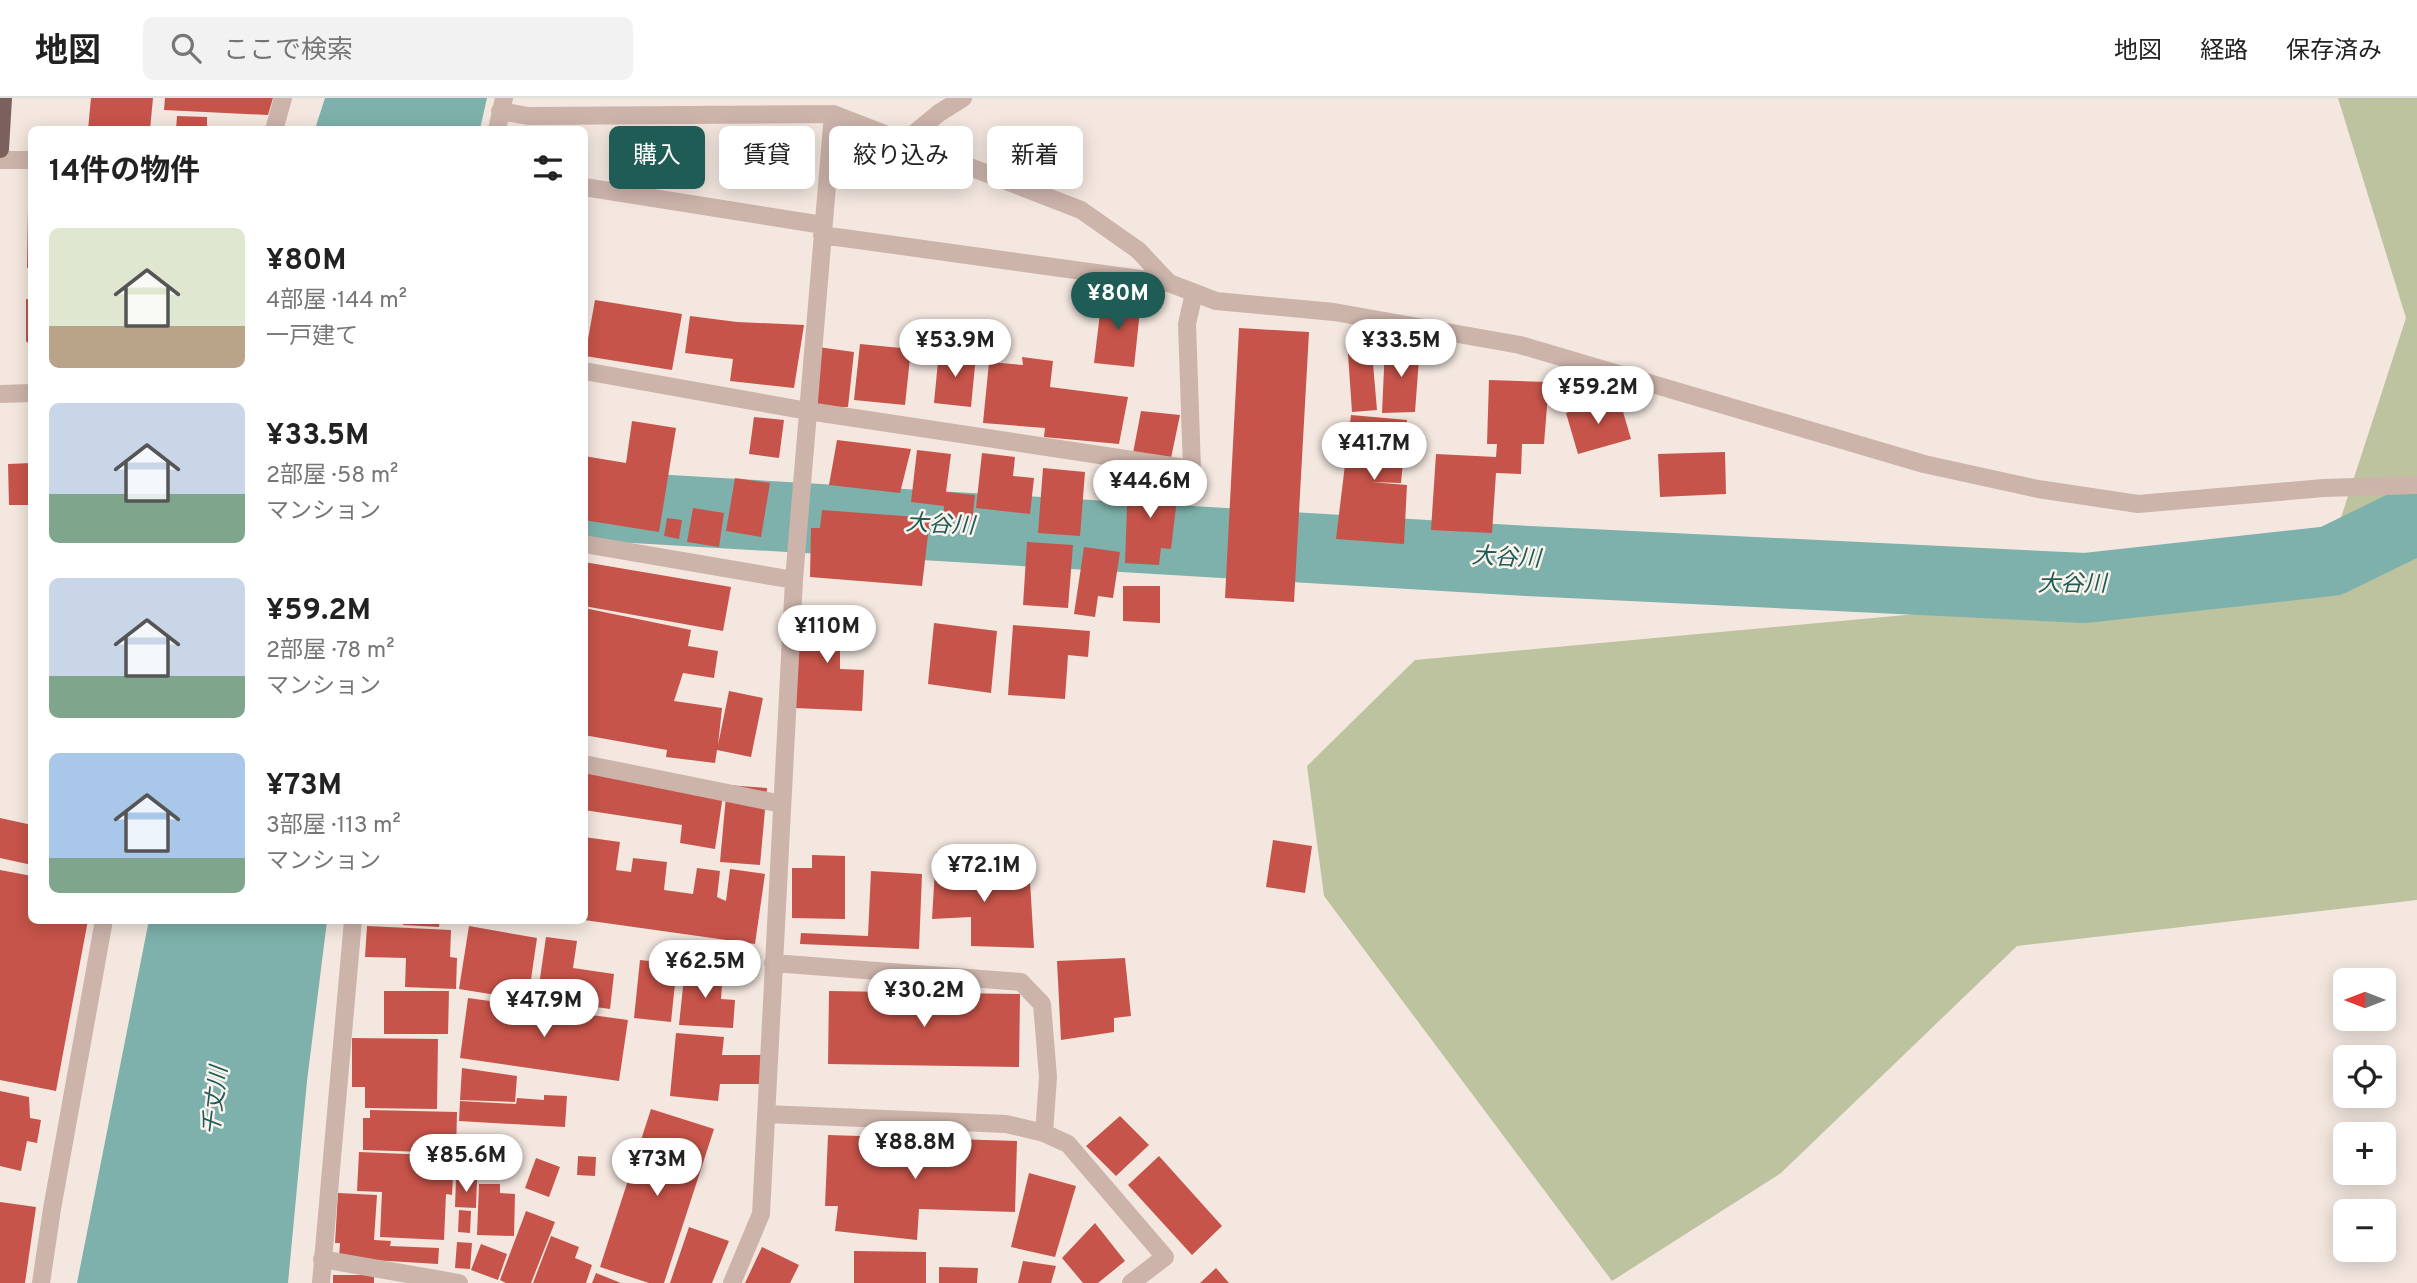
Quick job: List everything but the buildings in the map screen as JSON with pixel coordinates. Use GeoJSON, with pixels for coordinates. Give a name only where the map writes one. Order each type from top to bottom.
{"type":"FeatureCollection","features":[{"type":"Feature","properties":{"kind":"main road"},"geometry":{"type":"LineString","coordinates":[[0,149],[3,98]]}},
{"type":"Feature","properties":{"kind":"street"},"geometry":{"type":"LineString","coordinates":[[275,126],[283,98]]}},
{"type":"Feature","properties":{"kind":"street"},"geometry":{"type":"LineString","coordinates":[[925,126],[962,98]]}},
{"type":"Feature","properties":{"kind":"street"},"geometry":{"type":"LineString","coordinates":[[500,113],[528,116],[833,114],[863,126]]}},
{"type":"Feature","properties":{"kind":"street"},"geometry":{"type":"LineString","coordinates":[[732,1283],[761,1214],[794,580],[833,114]]}},
{"type":"Feature","properties":{"kind":"street"},"geometry":{"type":"LineString","coordinates":[[0,160],[28,160]]}},
{"type":"Feature","properties":{"kind":"street"},"geometry":{"type":"LineString","coordinates":[[973,169],[1081,210],[1138,250],[1169,283]]}},
{"type":"Feature","properties":{"kind":"street"},"geometry":{"type":"LineString","coordinates":[[588,188],[822,230],[1169,283],[1216,301],[1334,312],[1520,345],[1924,464],[2038,489],[2137,504],[2324,488],[2417,485]]}},
{"type":"Feature","properties":{"kind":"street"},"geometry":{"type":"LineString","coordinates":[[588,372],[808,411],[1192,469],[1187,324],[1194,293]]}},
{"type":"Feature","properties":{"kind":"street"},"geometry":{"type":"LineString","coordinates":[[0,394],[28,393]]}},
{"type":"Feature","properties":{"kind":"street"},"geometry":{"type":"LineString","coordinates":[[588,545],[794,580]]}},
{"type":"Feature","properties":{"kind":"street"},"geometry":{"type":"LineString","coordinates":[[588,765],[782,804]]}},
{"type":"Feature","properties":{"kind":"street"},"geometry":{"type":"LineString","coordinates":[[41,1283],[103,924]]}},
{"type":"Feature","properties":{"kind":"street"},"geometry":{"type":"LineString","coordinates":[[321,1283],[353,924]]}},
{"type":"Feature","properties":{"kind":"street"},"geometry":{"type":"LineString","coordinates":[[773,962],[1021,982],[1042,1004],[1048,1077],[1044,1133]]}},
{"type":"Feature","properties":{"kind":"street"},"geometry":{"type":"LineString","coordinates":[[766,1114],[1006,1124],[1044,1133],[1068,1144],[1165,1257],[1131,1283]]}},
{"type":"Feature","properties":{"kind":"street"},"geometry":{"type":"LineString","coordinates":[[322,1259],[459,1283]]}},
{"type":"Feature","properties":{"kind":"green space"},"geometry":{"type":"Polygon","coordinates":[[[2338,98],[2417,98],[2417,900],[2017,946],[1781,1173],[1612,1281],[1324,896],[1307,766],[1415,660],[1938,612],[2336,533],[2406,318],[2338,98]]]}},
{"type":"Feature","properties":{"kind":"water"},"geometry":{"type":"Polygon","coordinates":[[[325,98],[487,98],[481,126],[316,126],[325,98]]]}},
{"type":"Feature","properties":{"kind":"water","name":"千丈川"},"geometry":{"type":"Polygon","coordinates":[[[148,924],[327,924],[307,1081],[288,1283],[77,1283],[148,924]]]}},
{"type":"Feature","properties":{"kind":"waterway","name":"大谷川"},"geometry":{"type":"LineString","coordinates":[[588,505],[1528,561],[2085,588],[2331,561],[2417,519]]}}]}
